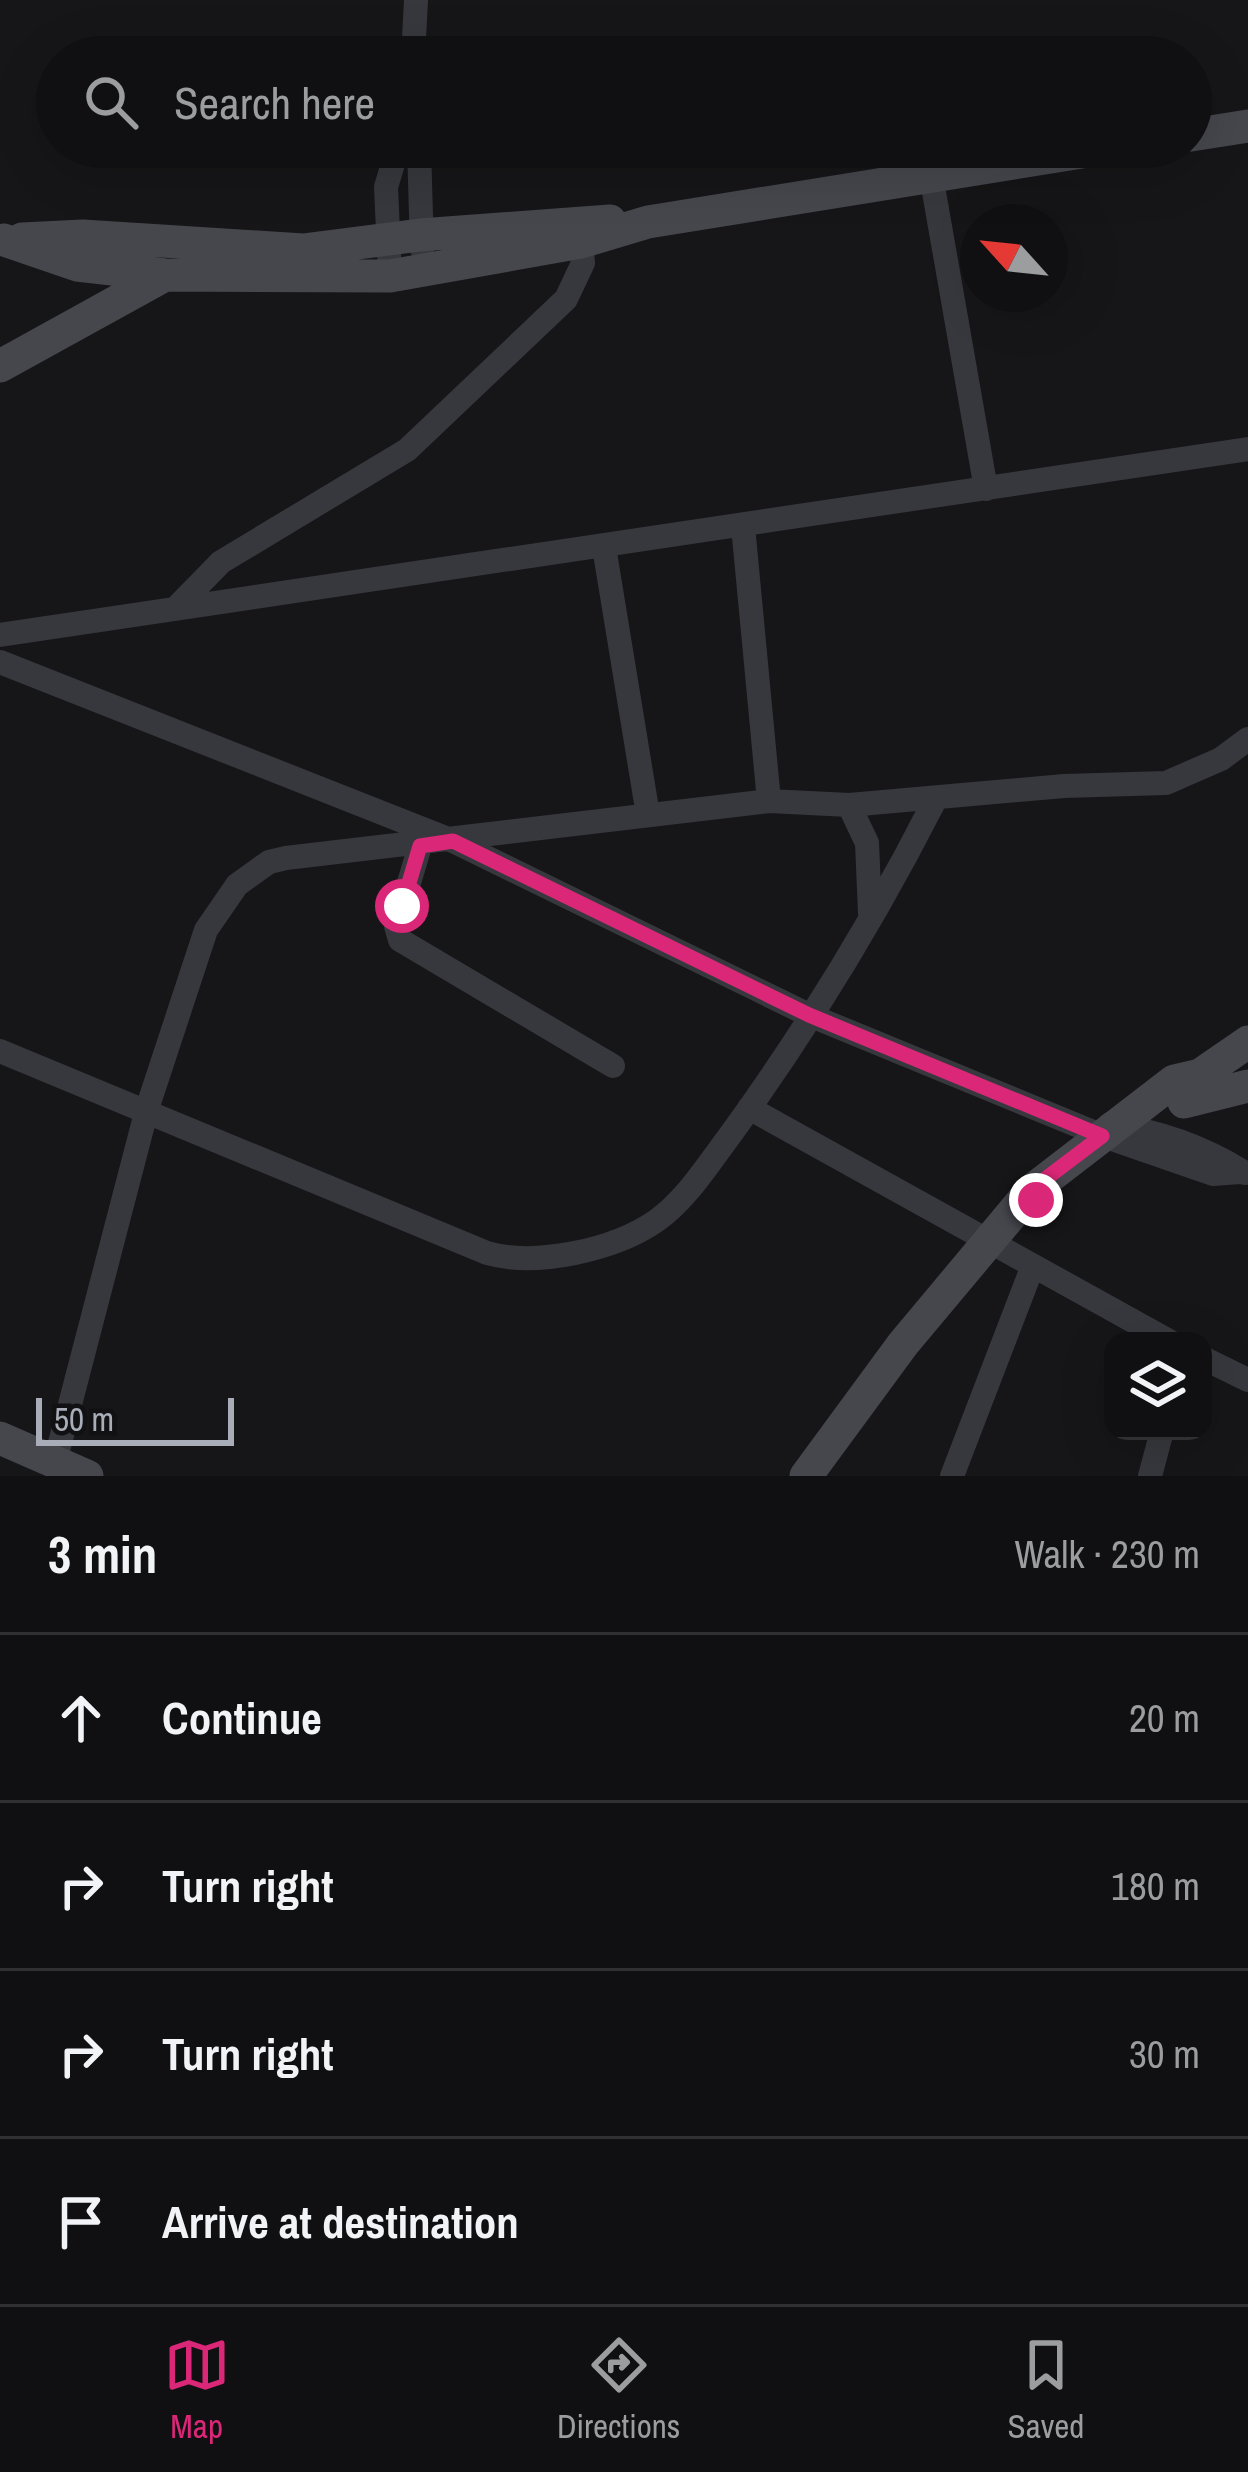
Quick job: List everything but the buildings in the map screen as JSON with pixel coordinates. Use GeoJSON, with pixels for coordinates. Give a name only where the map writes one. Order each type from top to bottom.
{"type":"FeatureCollection","features":[{"type":"Feature","properties":{"kind":"street"},"geometry":{"type":"LineString","coordinates":[[414,36],[416,0]]}},
{"type":"Feature","properties":{"kind":"street"},"geometry":{"type":"LineString","coordinates":[[1212,132],[1248,126]]}},
{"type":"Feature","properties":{"kind":"street"},"geometry":{"type":"LineString","coordinates":[[392,168],[386,187],[404,237],[424,269]]}},
{"type":"Feature","properties":{"kind":"street"},"geometry":{"type":"LineString","coordinates":[[390,276],[404,237],[416,168]]}},
{"type":"Feature","properties":{"kind":"street"},"geometry":{"type":"LineString","coordinates":[[2,240],[76,266],[165,275],[390,276],[581,242],[647,222],[977,168]]}},
{"type":"Feature","properties":{"kind":"street"},"geometry":{"type":"LineString","coordinates":[[932,175],[986,489]]}},
{"type":"Feature","properties":{"kind":"street"},"geometry":{"type":"LineString","coordinates":[[2,240],[82,236],[303,250],[579,220],[647,222]]}},
{"type":"Feature","properties":{"kind":"street"},"geometry":{"type":"LineString","coordinates":[[179,605],[221,562],[407,450],[566,299],[583,263],[581,242]]}},
{"type":"Feature","properties":{"kind":"street"},"geometry":{"type":"LineString","coordinates":[[0,366],[165,275]]}},
{"type":"Feature","properties":{"kind":"street"},"geometry":{"type":"LineString","coordinates":[[0,635],[1248,449]]}},
{"type":"Feature","properties":{"kind":"street"},"geometry":{"type":"LineString","coordinates":[[743,526],[769,801]]}},
{"type":"Feature","properties":{"kind":"street"},"geometry":{"type":"LineString","coordinates":[[604,547],[649,815]]}},
{"type":"Feature","properties":{"kind":"street"},"geometry":{"type":"LineString","coordinates":[[0,662],[453,841],[809,1015],[1213,1174],[1244,1173]]}},
{"type":"Feature","properties":{"kind":"street"},"geometry":{"type":"LineString","coordinates":[[55,1462],[147,1108],[206,930],[237,885],[268,862],[769,801],[849,806],[1064,786],[1166,783],[1221,759],[1248,739]]}},
{"type":"Feature","properties":{"kind":"street"},"geometry":{"type":"LineString","coordinates":[[0,1051],[488,1253],[535,1259],[601,1244],[656,1221],[702,1174],[809,1015],[935,800]]}},
{"type":"Feature","properties":{"kind":"street"},"geometry":{"type":"LineString","coordinates":[[849,806],[867,844],[870,915]]}},
{"type":"Feature","properties":{"kind":"street"},"geometry":{"type":"LineString","coordinates":[[420,846],[396,926],[400,940],[613,1066]]}},
{"type":"Feature","properties":{"kind":"street"},"geometry":{"type":"LineString","coordinates":[[806,1476],[985,1242],[1027,1200],[1047,1196],[1111,1131],[1192,1089],[1248,1042]]}},
{"type":"Feature","properties":{"kind":"street"},"geometry":{"type":"LineString","coordinates":[[1192,1089],[1248,1086]]}},
{"type":"Feature","properties":{"kind":"street"},"geometry":{"type":"LineString","coordinates":[[749,1108],[1152,1332]]}},
{"type":"Feature","properties":{"kind":"street"},"geometry":{"type":"LineString","coordinates":[[952,1476],[1033,1268]]}},
{"type":"Feature","properties":{"kind":"street"},"geometry":{"type":"LineString","coordinates":[[1212,1362],[1248,1380]]}},
{"type":"Feature","properties":{"kind":"street"},"geometry":{"type":"LineString","coordinates":[[0,1438],[87,1476]]}},
{"type":"Feature","properties":{"kind":"street"},"geometry":{"type":"LineString","coordinates":[[1150,1476],[1160,1440]]}},
{"type":"Feature","properties":{"kind":"route"},"geometry":{"type":"LineString","coordinates":[[402,906],[420,846],[453,841],[809,1015],[1102,1136],[1031,1191],[1027,1200],[1036,1200]]}}]}
